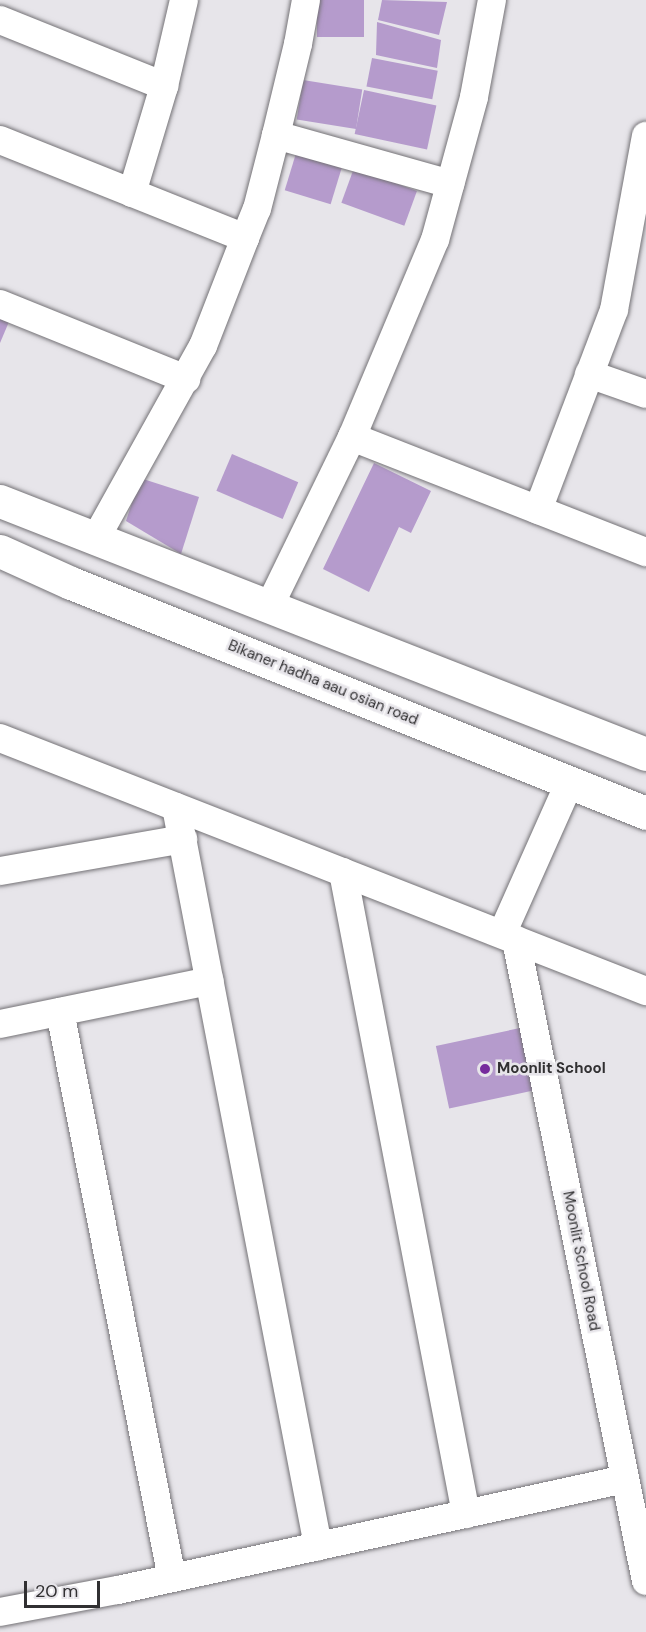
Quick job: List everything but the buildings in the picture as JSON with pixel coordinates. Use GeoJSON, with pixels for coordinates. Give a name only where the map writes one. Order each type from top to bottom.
{"type":"FeatureCollection","features":[{"type":"Feature","properties":{"kind":"main road"},"geometry":{"type":"LineString","coordinates":[[0,501],[646,754]]}},
{"type":"Feature","properties":{"kind":"main road","name":"Bikaner hadha aau osian road"},"geometry":{"type":"LineString","coordinates":[[0,551],[71,583],[646,813]]}},
{"type":"Feature","properties":{"kind":"street"},"geometry":{"type":"LineString","coordinates":[[132,193],[164,86],[184,0]]}},
{"type":"Feature","properties":{"kind":"street"},"geometry":{"type":"LineString","coordinates":[[96,538],[203,346],[246,238],[276,135],[306,0]]}},
{"type":"Feature","properties":{"kind":"street"},"geometry":{"type":"LineString","coordinates":[[270,605],[352,437],[435,240],[474,97],[492,0]]}},
{"type":"Feature","properties":{"kind":"street"},"geometry":{"type":"LineString","coordinates":[[0,20],[164,86]]}},
{"type":"Feature","properties":{"kind":"street"},"geometry":{"type":"LineString","coordinates":[[276,135],[450,184]]}},
{"type":"Feature","properties":{"kind":"street"},"geometry":{"type":"LineString","coordinates":[[538,510],[614,310],[646,136]]}},
{"type":"Feature","properties":{"kind":"street"},"geometry":{"type":"LineString","coordinates":[[0,140],[246,238]]}},
{"type":"Feature","properties":{"kind":"street"},"geometry":{"type":"LineString","coordinates":[[0,304],[186,379]]}},
{"type":"Feature","properties":{"kind":"street"},"geometry":{"type":"LineString","coordinates":[[589,374],[646,394]]}},
{"type":"Feature","properties":{"kind":"street"},"geometry":{"type":"LineString","coordinates":[[352,437],[646,552]]}},
{"type":"Feature","properties":{"kind":"street"},"geometry":{"type":"LineString","coordinates":[[0,738],[646,991]]}},
{"type":"Feature","properties":{"kind":"street"},"geometry":{"type":"LineString","coordinates":[[509,937],[570,781]]}},
{"type":"Feature","properties":{"kind":"street"},"geometry":{"type":"LineString","coordinates":[[176,807],[318,1546]]}},
{"type":"Feature","properties":{"kind":"street"},"geometry":{"type":"LineString","coordinates":[[0,871],[183,839]]}},
{"type":"Feature","properties":{"kind":"street"},"geometry":{"type":"LineString","coordinates":[[343,872],[466,1514]]}},
{"type":"Feature","properties":{"kind":"street","name":"Moonlit School Road"},"geometry":{"type":"LineString","coordinates":[[509,937],[646,1581]]}},
{"type":"Feature","properties":{"kind":"street"},"geometry":{"type":"LineString","coordinates":[[0,1024],[210,981]]}},
{"type":"Feature","properties":{"kind":"street"},"geometry":{"type":"LineString","coordinates":[[60,1012],[172,1578]]}},
{"type":"Feature","properties":{"kind":"street"},"geometry":{"type":"LineString","coordinates":[[0,1612],[172,1578],[625,1479]]}},
{"type":"Feature","properties":{"kind":"place","name":"Moonlit School"},"geometry":{"type":"Point","coordinates":[485,1069]}}]}
